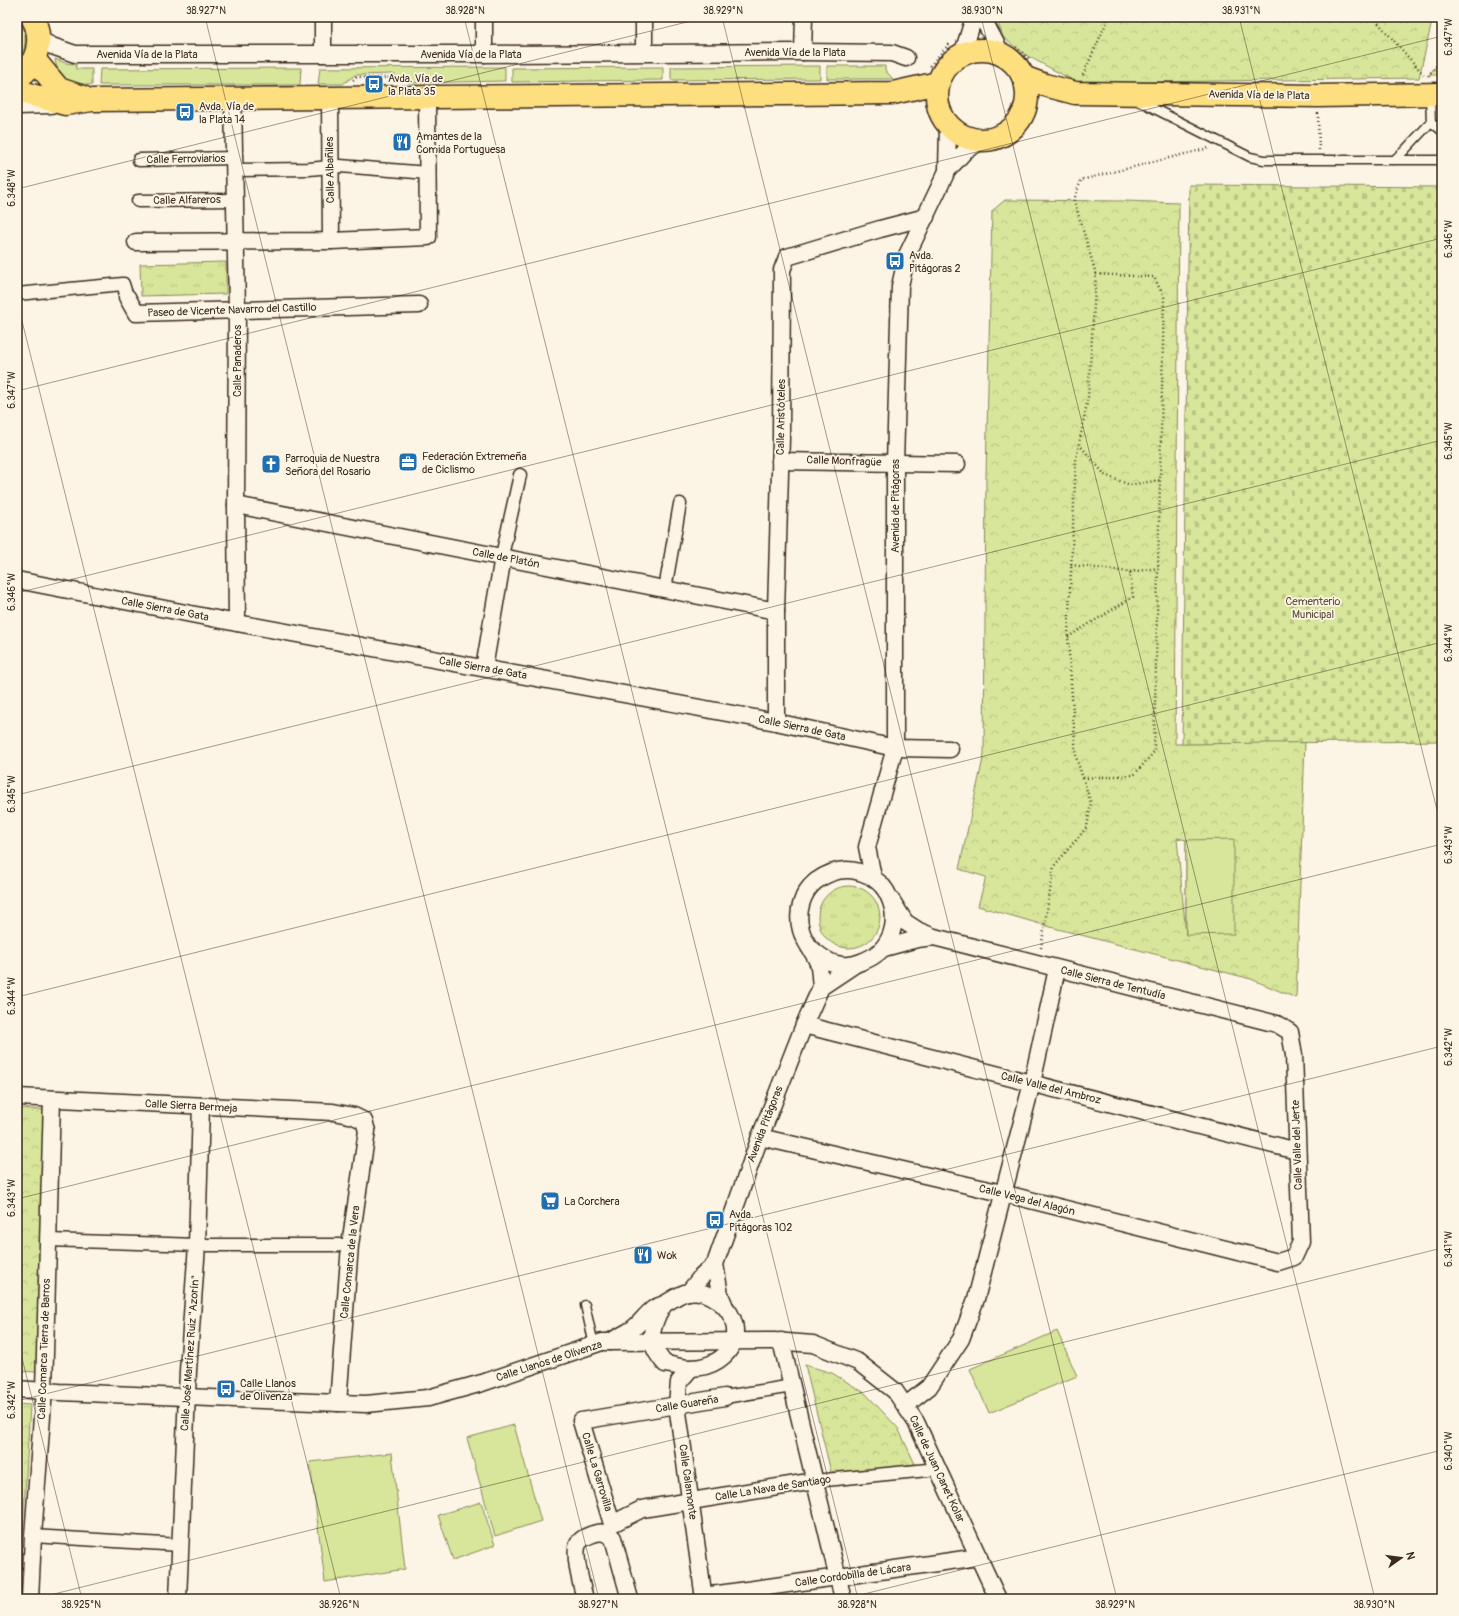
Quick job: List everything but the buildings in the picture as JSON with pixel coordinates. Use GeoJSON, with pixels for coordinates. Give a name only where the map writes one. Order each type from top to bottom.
{"type":"FeatureCollection","features":[{"type":"Feature","properties":{"kind":"main road"},"geometry":{"type":"LineString","coordinates":[[17,78],[28,68],[36,49],[37,30],[32,17]]}},
{"type":"Feature","properties":{"kind":"main road"},"geometry":{"type":"LineString","coordinates":[[36,49],[59,89],[92,100]]}},
{"type":"Feature","properties":{"kind":"main road"},"geometry":{"type":"LineString","coordinates":[[893,93],[944,119],[956,133],[966,138],[982,141],[1005,135],[1012,129],[1022,116],[1027,101],[1027,92],[1019,68],[1011,60],[1001,54],[982,49],[962,54],[953,59],[945,67],[936,92],[944,119]]}},
{"type":"Feature","properties":{"kind":"main road","name":"Avenida Vía de la Plata"},"geometry":{"type":"LineString","coordinates":[[1023,77],[1075,93],[1317,96],[1436,94]]}},
{"type":"Feature","properties":{"kind":"main road"},"geometry":{"type":"LineString","coordinates":[[17,90],[32,96],[65,104],[92,100],[893,93],[938,83]]}},
{"type":"Feature","properties":{"kind":"main road","name":"Avenida Vía de la Plata"},"geometry":{"type":"LineString","coordinates":[[1022,116],[1043,102],[1075,93]]}},
{"type":"Feature","properties":{"kind":"street"},"geometry":{"type":"LineString","coordinates":[[322,17],[322,54]]}},
{"type":"Feature","properties":{"kind":"street"},"geometry":{"type":"LineString","coordinates":[[484,17],[484,54]]}},
{"type":"Feature","properties":{"kind":"street"},"geometry":{"type":"LineString","coordinates":[[644,17],[644,52]]}},
{"type":"Feature","properties":{"kind":"street"},"geometry":{"type":"LineString","coordinates":[[803,52],[804,17]]}},
{"type":"Feature","properties":{"kind":"street"},"geometry":{"type":"LineString","coordinates":[[962,54],[968,40],[974,17]]}},
{"type":"Feature","properties":{"kind":"street"},"geometry":{"type":"LineString","coordinates":[[982,17],[1001,54]]}},
{"type":"Feature","properties":{"kind":"street","name":"Avenida Vía de la Plata"},"geometry":{"type":"LineString","coordinates":[[36,49],[52,46],[75,54],[803,52],[892,53],[906,58]]}},
{"type":"Feature","properties":{"kind":"street"},"geometry":{"type":"LineString","coordinates":[[136,242],[331,241],[428,237],[427,97]]}},
{"type":"Feature","properties":{"kind":"street","name":"Calle Albañiles"},"geometry":{"type":"LineString","coordinates":[[330,98],[331,241]]}},
{"type":"Feature","properties":{"kind":"street","name":"Calle Panaderos"},"geometry":{"type":"LineString","coordinates":[[233,99],[237,242],[237,623]]}},
{"type":"Feature","properties":{"kind":"street"},"geometry":{"type":"LineString","coordinates":[[17,106],[65,104]]}},
{"type":"Feature","properties":{"kind":"street"},"geometry":{"type":"LineString","coordinates":[[944,119],[947,171]]}},
{"type":"Feature","properties":{"kind":"street"},"geometry":{"type":"LineString","coordinates":[[947,171],[966,150],[982,141]]}},
{"type":"Feature","properties":{"kind":"street","name":"Calle Ferroviarios"},"geometry":{"type":"LineString","coordinates":[[139,160],[309,169],[330,166],[428,173]]}},
{"type":"Feature","properties":{"kind":"street","name":"Avenida de Pitágoras"},"geometry":{"type":"LineString","coordinates":[[873,877],[867,847],[895,748],[895,463],[900,286],[907,255],[947,171]]}},
{"type":"Feature","properties":{"kind":"street","name":"Calle Alfareros"},"geometry":{"type":"LineString","coordinates":[[138,201],[236,200]]}},
{"type":"Feature","properties":{"kind":"street","name":"Calle Aristóteles"},"geometry":{"type":"LineString","coordinates":[[776,722],[776,611],[780,461],[782,273],[787,257],[926,217]]}},
{"type":"Feature","properties":{"kind":"street","name":"Paseo de Vicente Navarro del Castillo"},"geometry":{"type":"LineString","coordinates":[[17,294],[123,284],[127,297],[136,313],[419,305]]}},
{"type":"Feature","properties":{"kind":"street","name":"Calle Monfragüe"},"geometry":{"type":"LineString","coordinates":[[780,461],[957,464]]}},
{"type":"Feature","properties":{"kind":"street"},"geometry":{"type":"LineString","coordinates":[[484,668],[503,557],[520,475]]}},
{"type":"Feature","properties":{"kind":"street"},"geometry":{"type":"LineString","coordinates":[[665,589],[680,504]]}},
{"type":"Feature","properties":{"kind":"street","name":"Calle de Platón"},"geometry":{"type":"LineString","coordinates":[[236,506],[776,611]]}},
{"type":"Feature","properties":{"kind":"street","name":"Calle Sierra de Gata"},"geometry":{"type":"LineString","coordinates":[[17,580],[237,623],[776,722],[895,748],[950,749]]}},
{"type":"Feature","properties":{"kind":"street"},"geometry":{"type":"LineString","coordinates":[[841,870],[867,847]]}},
{"type":"Feature","properties":{"kind":"street"},"geometry":{"type":"LineString","coordinates":[[841,870],[851,870],[873,877],[883,886],[892,901],[895,917],[892,933],[884,948],[871,959],[854,965],[822,987],[818,964],[801,931],[799,914],[803,898],[812,884],[826,874],[841,870]]}},
{"type":"Feature","properties":{"kind":"street","name":"Calle Sierra de Tentudía"},"geometry":{"type":"LineString","coordinates":[[892,901],[905,922],[919,931],[934,937],[1278,1024],[1290,1032]]}},
{"type":"Feature","properties":{"kind":"street","name":"Calle Sierra de Tentudía"},"geometry":{"type":"LineString","coordinates":[[884,948],[917,939],[934,937]]}},
{"type":"Feature","properties":{"kind":"street"},"geometry":{"type":"LineString","coordinates":[[809,947],[822,958],[837,964],[854,965]]}},
{"type":"Feature","properties":{"kind":"street"},"geometry":{"type":"LineString","coordinates":[[906,1405],[929,1387],[960,1339],[976,1299],[1002,1193],[1032,1083],[1057,969]]}},
{"type":"Feature","properties":{"kind":"street","name":"Avenida Pitágoras"},"geometry":{"type":"LineString","coordinates":[[734,1342],[736,1330],[732,1316],[720,1295],[716,1264],[760,1137],[804,1025],[822,987]]}},
{"type":"Feature","properties":{"kind":"street","name":"Calle Valle del Ambroz"},"geometry":{"type":"LineString","coordinates":[[804,1025],[1298,1151]]}},
{"type":"Feature","properties":{"kind":"street","name":"Calle Valle del Jerte"},"geometry":{"type":"LineString","coordinates":[[1290,1032],[1294,1055],[1301,1242],[1294,1257]]}},
{"type":"Feature","properties":{"kind":"street","name":"Calle Sierra Bermeja"},"geometry":{"type":"LineString","coordinates":[[17,1097],[333,1112],[354,1116],[364,1122]]}},
{"type":"Feature","properties":{"kind":"street","name":"Calle Comarca Tierra de Barros"},"geometry":{"type":"LineString","coordinates":[[30,1599],[33,1536],[44,1390],[52,1099]]}},
{"type":"Feature","properties":{"kind":"street","name":"Calle José Martínez Ruiz \"Azorín\""},"geometry":{"type":"LineString","coordinates":[[178,1599],[187,1397],[197,1245],[201,1106]]}},
{"type":"Feature","properties":{"kind":"street","name":"Calle Comarca de la Vera"},"geometry":{"type":"LineString","coordinates":[[338,1403],[350,1244],[367,1131],[364,1122]]}},
{"type":"Feature","properties":{"kind":"street","name":"Calle Vega del Alagón"},"geometry":{"type":"LineString","coordinates":[[760,1137],[1002,1193],[1278,1262],[1294,1257]]}},
{"type":"Feature","properties":{"kind":"street"},"geometry":{"type":"LineString","coordinates":[[48,1240],[197,1245],[350,1244]]}},
{"type":"Feature","properties":{"kind":"street","name":"Avenida Pitágoras"},"geometry":{"type":"LineString","coordinates":[[689,1292],[700,1278],[716,1264]]}},
{"type":"Feature","properties":{"kind":"street"},"geometry":{"type":"LineString","coordinates":[[691,1368],[679,1382],[656,1353],[652,1342],[656,1317],[664,1305],[675,1296],[689,1292],[707,1294],[724,1304]]}},
{"type":"Feature","properties":{"kind":"street"},"geometry":{"type":"LineString","coordinates":[[610,1342],[631,1330],[654,1308],[664,1305]]}},
{"type":"Feature","properties":{"kind":"street"},"geometry":{"type":"LineString","coordinates":[[781,1341],[844,1599]]}},
{"type":"Feature","properties":{"kind":"street","name":"Calle de Juan Canet Kolar"},"geometry":{"type":"LineString","coordinates":[[734,1342],[781,1341],[813,1344],[858,1362],[896,1392],[916,1422],[998,1599]]}},
{"type":"Feature","properties":{"kind":"street","name":"Calle Llanos de Olivenza"},"geometry":{"type":"LineString","coordinates":[[17,1389],[208,1399],[366,1404],[428,1398],[482,1383],[602,1342],[734,1342]]}},
{"type":"Feature","properties":{"kind":"street"},"geometry":{"type":"LineString","coordinates":[[664,1364],[691,1368],[707,1366],[727,1355],[734,1342]]}},
{"type":"Feature","properties":{"kind":"street","name":"Calle Calamonte"},"geometry":{"type":"LineString","coordinates":[[679,1382],[677,1405],[704,1597]]}},
{"type":"Feature","properties":{"kind":"street","name":"Calle Guareña"},"geometry":{"type":"LineString","coordinates":[[581,1421],[792,1386]]}},
{"type":"Feature","properties":{"kind":"street","name":"Calle La Garrovilla"},"geometry":{"type":"LineString","coordinates":[[581,1421],[630,1599]]}},
{"type":"Feature","properties":{"kind":"street","name":"Calle La Nava de Santiago"},"geometry":{"type":"LineString","coordinates":[[585,1599],[576,1555],[578,1544],[585,1537],[610,1528],[642,1509],[815,1481],[938,1469]]}},
{"type":"Feature","properties":{"kind":"street"},"geometry":{"type":"LineString","coordinates":[[33,1536],[180,1545]]}},
{"type":"Feature","properties":{"kind":"street","name":"Calle Cordobilla de Lácara"},"geometry":{"type":"LineString","coordinates":[[704,1597],[979,1557]]}},
{"type":"Feature","properties":{"kind":"lane"},"geometry":{"type":"LineString","coordinates":[[1140,94],[1141,102],[1250,157],[1264,160],[1442,160]]}},
{"type":"Feature","properties":{"kind":"lane"},"geometry":{"type":"LineString","coordinates":[[1394,160],[1431,122],[1436,94]]}},
{"type":"Feature","properties":{"kind":"lane"},"geometry":{"type":"LineString","coordinates":[[1431,122],[1442,131]]}},
{"type":"Feature","properties":{"kind":"lane"},"geometry":{"type":"LineString","coordinates":[[585,1305],[594,1344]]}},
{"type":"Feature","properties":{"kind":"path"},"geometry":{"type":"LineString","coordinates":[[1075,93],[1078,83],[1109,17]]}},
{"type":"Feature","properties":{"kind":"path"},"geometry":{"type":"LineString","coordinates":[[1373,17],[1427,78],[1442,59]]}},
{"type":"Feature","properties":{"kind":"path"},"geometry":{"type":"LineString","coordinates":[[1317,96],[1320,160]]}},
{"type":"Feature","properties":{"kind":"path"},"geometry":{"type":"LineString","coordinates":[[1038,964],[1054,866],[1087,828],[1090,804],[1076,757],[1068,637],[1076,459],[1088,398],[1096,274],[1074,200],[1082,180],[1225,144]]}},
{"type":"Feature","properties":{"kind":"path"},"geometry":{"type":"LineString","coordinates":[[1083,778],[1134,775],[1154,752],[1164,297],[1154,277],[1096,274]]}},
{"type":"Feature","properties":{"kind":"path"},"geometry":{"type":"LineString","coordinates":[[1079,444],[1104,475],[1130,485],[1160,480]]}},
{"type":"Feature","properties":{"kind":"path"},"geometry":{"type":"LineString","coordinates":[[1072,565],[1130,572],[1158,568]]}},
{"type":"Feature","properties":{"kind":"path"},"geometry":{"type":"LineString","coordinates":[[1068,637],[1133,597],[1130,572]]}},
{"type":"Feature","properties":{"kind":"green space"},"geometry":{"type":"Polygon","coordinates":[[[996,17],[1433,17],[1419,78],[1078,83],[1024,54],[1003,37],[996,17]]]}},
{"type":"Feature","properties":{"kind":"green space"},"geometry":{"type":"Polygon","coordinates":[[[17,18],[21,23],[25,34],[25,45],[21,56],[17,61],[17,18]]]}},
{"type":"Feature","properties":{"kind":"green space"},"geometry":{"type":"Polygon","coordinates":[[[55,59],[66,63],[76,64],[76,69],[92,69],[92,85],[73,82],[63,77],[59,73],[55,59]]]}},
{"type":"Feature","properties":{"kind":"green space"},"geometry":{"type":"Polygon","coordinates":[[[1442,59],[1442,75],[1429,75],[1442,59]]]}},
{"type":"Feature","properties":{"kind":"green space"},"geometry":{"type":"Polygon","coordinates":[[[820,66],[820,79],[671,80],[671,67],[820,66]]]}},
{"type":"Feature","properties":{"kind":"green space"},"geometry":{"type":"Polygon","coordinates":[[[827,66],[885,66],[885,70],[893,79],[827,79],[827,66]]]}},
{"type":"Feature","properties":{"kind":"green space"},"geometry":{"type":"Polygon","coordinates":[[[505,67],[505,81],[409,83],[393,74],[355,75],[343,84],[318,84],[320,68],[505,67]]]}},
{"type":"Feature","properties":{"kind":"green space"},"geometry":{"type":"Polygon","coordinates":[[[663,67],[663,80],[512,82],[512,68],[663,67]]]}},
{"type":"Feature","properties":{"kind":"green space"},"geometry":{"type":"Polygon","coordinates":[[[301,68],[300,85],[99,85],[100,69],[301,68]]]}},
{"type":"Feature","properties":{"kind":"green space","name":"Cementerio Municipal"},"geometry":{"type":"Polygon","coordinates":[[[1189,185],[1442,187],[1442,741],[1182,744],[1189,185]]]}},
{"type":"Feature","properties":{"kind":"green space"},"geometry":{"type":"Polygon","coordinates":[[[1005,200],[1179,203],[1175,744],[1305,742],[1296,998],[1251,979],[1054,928],[978,906],[986,877],[959,869],[984,754],[986,475],[992,211],[1005,200]],[[1177,838],[1186,935],[1186,840],[1177,838]]]}},
{"type":"Feature","properties":{"kind":"green space"},"geometry":{"type":"Polygon","coordinates":[[[226,262],[226,294],[141,296],[140,264],[226,262]]]}},
{"type":"Feature","properties":{"kind":"green space"},"geometry":{"type":"Polygon","coordinates":[[[1234,839],[1234,934],[1186,935],[1186,840],[1234,839]]]}},
{"type":"Feature","properties":{"kind":"green space"},"geometry":{"type":"Polygon","coordinates":[[[843,886],[855,886],[871,895],[878,905],[880,917],[878,929],[871,939],[855,948],[843,948],[832,943],[823,934],[818,923],[818,911],[823,900],[832,891],[843,886]]]}},
{"type":"Feature","properties":{"kind":"green space"},"geometry":{"type":"Polygon","coordinates":[[[17,1108],[47,1110],[36,1372],[17,1371],[17,1108]]]}},
{"type":"Feature","properties":{"kind":"green space"},"geometry":{"type":"Polygon","coordinates":[[[1057,1331],[1077,1376],[989,1413],[970,1369],[1057,1331]]]}},
{"type":"Feature","properties":{"kind":"green space"},"geometry":{"type":"Polygon","coordinates":[[[805,1365],[832,1373],[865,1393],[898,1428],[915,1464],[832,1476],[805,1365]]]}},
{"type":"Feature","properties":{"kind":"green space"},"geometry":{"type":"Polygon","coordinates":[[[17,1404],[30,1405],[19,1599],[17,1599],[17,1404]]]}},
{"type":"Feature","properties":{"kind":"green space"},"geometry":{"type":"Polygon","coordinates":[[[514,1425],[541,1521],[495,1536],[467,1438],[514,1425]]]}},
{"type":"Feature","properties":{"kind":"green space"},"geometry":{"type":"Polygon","coordinates":[[[392,1453],[405,1569],[325,1582],[310,1462],[392,1453]]]}},
{"type":"Feature","properties":{"kind":"green space"},"geometry":{"type":"Polygon","coordinates":[[[481,1502],[495,1545],[453,1560],[438,1515],[481,1502]]]}},
{"type":"Feature","properties":{"kind":"place","name":"Avda. Vía de la Plata 35"},"geometry":{"type":"Point","coordinates":[374,84]}},
{"type":"Feature","properties":{"kind":"place","name":"Avda. Vía de la Plata 14"},"geometry":{"type":"Point","coordinates":[185,112]}},
{"type":"Feature","properties":{"kind":"place","name":"Amantes de la Comida Portuguesa"},"geometry":{"type":"Point","coordinates":[402,142]}},
{"type":"Feature","properties":{"kind":"place","name":"Avda. Pitágoras 2"},"geometry":{"type":"Point","coordinates":[895,261]}},
{"type":"Feature","properties":{"kind":"place","name":"Federación Extremeña de Ciclismo"},"geometry":{"type":"Point","coordinates":[408,462]}},
{"type":"Feature","properties":{"kind":"place","name":"Parroquia de Nuestra Señora del Rosario"},"geometry":{"type":"Point","coordinates":[271,464]}},
{"type":"Feature","properties":{"kind":"place","name":"La Corchera"},"geometry":{"type":"Point","coordinates":[550,1201]}},
{"type":"Feature","properties":{"kind":"place","name":"Avda. Pitágoras 102"},"geometry":{"type":"Point","coordinates":[715,1220]}},
{"type":"Feature","properties":{"kind":"place","name":"Wok"},"geometry":{"type":"Point","coordinates":[643,1255]}},
{"type":"Feature","properties":{"kind":"place","name":"Calle Llanos de Olivenza"},"geometry":{"type":"Point","coordinates":[226,1389]}}]}
